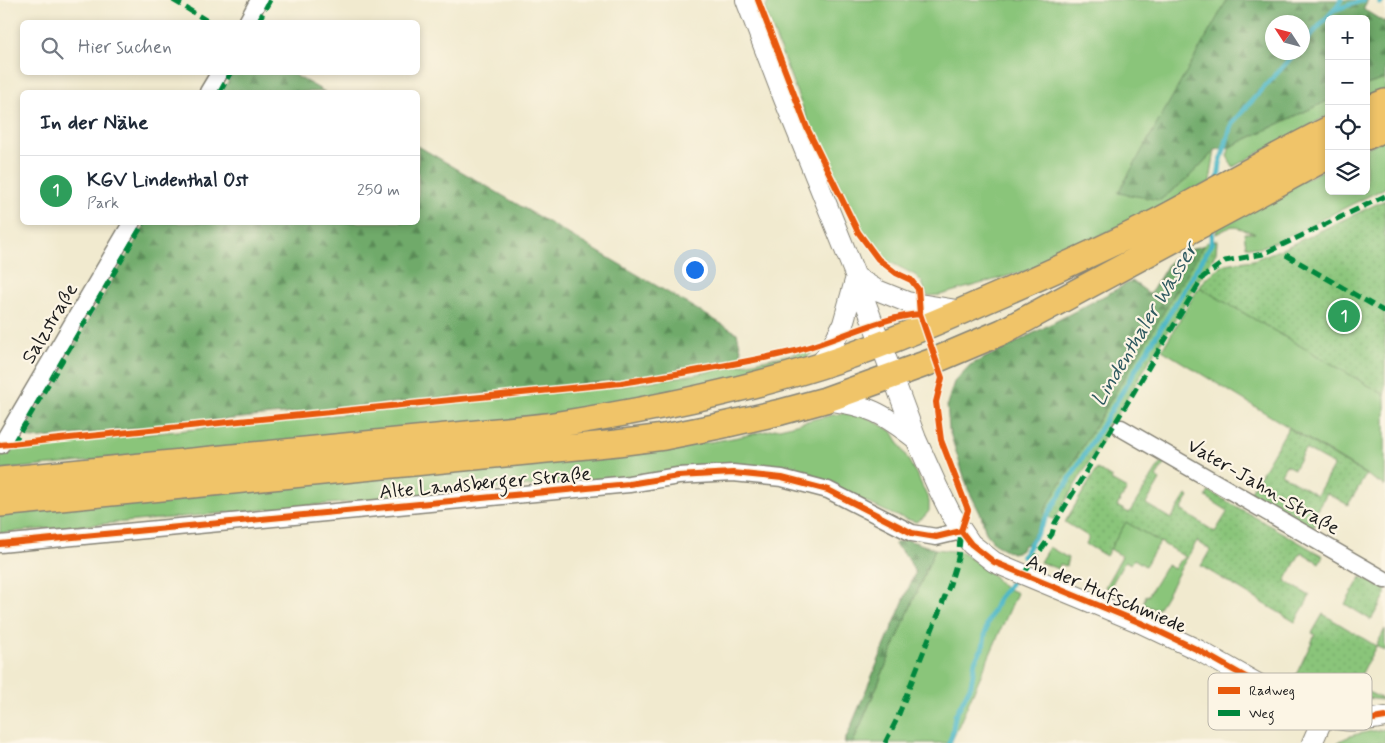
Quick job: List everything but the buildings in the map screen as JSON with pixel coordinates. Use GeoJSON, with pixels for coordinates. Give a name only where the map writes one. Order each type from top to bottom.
{"type":"FeatureCollection","features":[{"type":"Feature","properties":{"kind":"main road"},"geometry":{"type":"LineString","coordinates":[[1370,108],[1385,102]]}},
{"type":"Feature","properties":{"kind":"main road"},"geometry":{"type":"LineString","coordinates":[[1370,135],[1385,128]]}},
{"type":"Feature","properties":{"kind":"main road"},"geometry":{"type":"LineString","coordinates":[[0,480],[547,426],[610,417],[737,388],[820,366],[880,345],[1050,273],[1156,222],[1325,130]]}},
{"type":"Feature","properties":{"kind":"main road"},"geometry":{"type":"LineString","coordinates":[[0,504],[617,443],[719,426],[825,400],[892,376],[1002,332],[1325,158]]}},
{"type":"Feature","properties":{"kind":"street"},"geometry":{"type":"LineString","coordinates":[[248,20],[259,0]]}},
{"type":"Feature","properties":{"kind":"street","name":"An der Hufschmiede"},"geometry":{"type":"LineString","coordinates":[[746,0],[856,277],[916,439],[942,497],[961,531],[982,554],[1016,572],[1141,623],[1198,650],[1239,673]]}},
{"type":"Feature","properties":{"kind":"street"},"geometry":{"type":"LineString","coordinates":[[209,90],[218,75]]}},
{"type":"Feature","properties":{"kind":"street","name":"Salzstraße"},"geometry":{"type":"LineString","coordinates":[[1,445],[130,225]]}},
{"type":"Feature","properties":{"kind":"street"},"geometry":{"type":"LineString","coordinates":[[820,366],[843,324],[856,277],[877,290],[906,302],[963,311]]}},
{"type":"Feature","properties":{"kind":"street"},"geometry":{"type":"LineString","coordinates":[[825,400],[851,404],[878,412],[892,420],[916,439]]}},
{"type":"Feature","properties":{"kind":"street","name":"Vater-Jahn-Straße"},"geometry":{"type":"LineString","coordinates":[[1121,428],[1385,580]]}},
{"type":"Feature","properties":{"kind":"street","name":"Alte Landsberger Straße"},"geometry":{"type":"LineString","coordinates":[[0,544],[629,484],[678,476],[733,473],[782,478],[828,490],[912,532],[936,537],[961,531]]}},
{"type":"Feature","properties":{"kind":"street","name":"An der Hufschmiede"},"geometry":{"type":"LineString","coordinates":[[1372,719],[1385,717]]}},
{"type":"Feature","properties":{"kind":"street"},"geometry":{"type":"LineString","coordinates":[[1312,743],[1318,730]]}},
{"type":"Feature","properties":{"kind":"green space"},"geometry":{"type":"Polygon","coordinates":[[[769,0],[1228,0],[1160,200],[1185,181],[1215,150],[1210,182],[1030,270],[940,295],[927,296],[922,282],[915,275],[888,261],[873,247],[856,219],[807,119],[765,10],[769,0]]]}},
{"type":"Feature","properties":{"kind":"green space"},"geometry":{"type":"Polygon","coordinates":[[[1227,0],[1368,0],[1363,9],[1384,22],[1385,20],[1385,79],[1370,84],[1370,15],[1325,15],[1325,102],[1230,147],[1215,150],[1185,181],[1160,200],[1118,193],[1227,0]]]}},
{"type":"Feature","properties":{"kind":"green space"},"geometry":{"type":"Polygon","coordinates":[[[232,75],[295,75],[321,90],[223,90],[232,75]]]}},
{"type":"Feature","properties":{"kind":"green space"},"geometry":{"type":"Polygon","coordinates":[[[1385,79],[1385,90],[1370,96],[1370,84],[1385,79]]]}},
{"type":"Feature","properties":{"kind":"green space"},"geometry":{"type":"Polygon","coordinates":[[[1325,102],[1325,117],[1233,167],[1227,156],[1230,147],[1325,102]]]}},
{"type":"Feature","properties":{"kind":"green space"},"geometry":{"type":"Polygon","coordinates":[[[1385,139],[1385,188],[1280,240],[1259,248],[1246,246],[1244,233],[1255,233],[1232,226],[1216,234],[1217,226],[1325,169],[1325,195],[1370,195],[1370,146],[1385,139]]]}},
{"type":"Feature","properties":{"kind":"green space"},"geometry":{"type":"Polygon","coordinates":[[[420,147],[737,333],[743,358],[622,380],[32,439],[25,436],[23,432],[145,225],[420,225],[420,147]]]}},
{"type":"Feature","properties":{"kind":"green space"},"geometry":{"type":"Polygon","coordinates":[[[1385,200],[1385,395],[1199,287],[1205,279],[1225,264],[1253,260],[1284,248],[1385,200]]]}},
{"type":"Feature","properties":{"kind":"green space"},"geometry":{"type":"Polygon","coordinates":[[[1217,240],[1216,253],[1055,519],[1052,519],[1044,513],[1049,503],[1204,245],[1217,240]]]}},
{"type":"Feature","properties":{"kind":"green space"},"geometry":{"type":"Polygon","coordinates":[[[1204,245],[1049,503],[1044,512],[1046,515],[1027,545],[1025,544],[1020,551],[1012,553],[996,545],[986,533],[981,515],[968,489],[949,430],[947,404],[954,382],[970,365],[1132,281],[1150,294],[1170,261],[1204,245]]]}},
{"type":"Feature","properties":{"kind":"green space"},"geometry":{"type":"Polygon","coordinates":[[[1199,287],[1385,395],[1385,486],[1162,350],[1199,287]]]}},
{"type":"Feature","properties":{"kind":"green space"},"geometry":{"type":"Polygon","coordinates":[[[810,350],[811,354],[803,360],[703,386],[545,417],[0,470],[0,449],[621,386],[697,374],[810,350]]]}},
{"type":"Feature","properties":{"kind":"green space"},"geometry":{"type":"Polygon","coordinates":[[[857,412],[892,431],[919,479],[929,501],[929,511],[916,522],[894,515],[808,472],[623,478],[0,533],[0,512],[696,444],[754,434],[831,415],[857,412]]]}},
{"type":"Feature","properties":{"kind":"green space"},"geometry":{"type":"Polygon","coordinates":[[[1288,428],[1366,475],[1348,505],[1327,493],[1314,515],[1319,518],[1312,530],[1250,493],[1288,428]],[[1305,449],[1294,469],[1286,465],[1281,474],[1317,495],[1334,465],[1305,449]]]}},
{"type":"Feature","properties":{"kind":"green space"},"geometry":{"type":"Polygon","coordinates":[[[1162,461],[1165,463],[1156,477],[1160,480],[1146,504],[1171,519],[1186,495],[1189,497],[1181,510],[1215,532],[1228,511],[1206,497],[1209,491],[1323,556],[1319,563],[1301,552],[1285,581],[1310,596],[1295,622],[1201,566],[1210,550],[1197,541],[1187,558],[1126,522],[1106,556],[1086,544],[1089,537],[1065,522],[1097,469],[1127,489],[1117,506],[1129,513],[1162,461]]]}},
{"type":"Feature","properties":{"kind":"green space"},"geometry":{"type":"Polygon","coordinates":[[[1126,522],[1160,542],[1145,566],[1134,559],[1131,564],[1125,561],[1109,589],[1105,587],[1122,556],[1110,549],[1126,522]]]}},
{"type":"Feature","properties":{"kind":"green space"},"geometry":{"type":"Polygon","coordinates":[[[905,539],[935,549],[853,743],[844,743],[915,573],[908,558],[894,544],[905,539]]]}},
{"type":"Feature","properties":{"kind":"green space"},"geometry":{"type":"Polygon","coordinates":[[[1049,547],[1068,558],[1066,566],[1060,564],[1058,569],[1040,562],[1049,547]]]}},
{"type":"Feature","properties":{"kind":"green space"},"geometry":{"type":"Polygon","coordinates":[[[935,549],[962,552],[993,575],[1002,586],[1017,593],[951,743],[853,743],[935,549]]]}},
{"type":"Feature","properties":{"kind":"green space"},"geometry":{"type":"Polygon","coordinates":[[[1187,558],[1157,610],[1143,604],[1146,595],[1148,596],[1167,565],[1174,569],[1180,560],[1187,558]]]}},
{"type":"Feature","properties":{"kind":"green space"},"geometry":{"type":"Polygon","coordinates":[[[1361,577],[1385,589],[1385,596],[1371,620],[1345,604],[1361,577]]]}},
{"type":"Feature","properties":{"kind":"green space"},"geometry":{"type":"Polygon","coordinates":[[[1323,614],[1376,646],[1362,673],[1297,673],[1315,635],[1312,633],[1323,614]]]}},
{"type":"Feature","properties":{"kind":"green space"},"geometry":{"type":"Polygon","coordinates":[[[1385,629],[1385,651],[1376,646],[1385,629]]]}},
{"type":"Feature","properties":{"kind":"green space"},"geometry":{"type":"Polygon","coordinates":[[[1372,694],[1381,698],[1381,700],[1372,699],[1372,694]]]}},
{"type":"Feature","properties":{"kind":"green space"},"geometry":{"type":"Polygon","coordinates":[[[1385,729],[1385,743],[1337,743],[1354,735],[1385,729]]]}},
{"type":"Feature","properties":{"kind":"waterway","name":"Lindenthaler Wasser"},"geometry":{"type":"LineString","coordinates":[[1310,36],[1341,0]]}},
{"type":"Feature","properties":{"kind":"waterway"},"geometry":{"type":"LineString","coordinates":[[1334,10],[1364,0]]}},
{"type":"Feature","properties":{"kind":"waterway","name":"Lindenthaler Wasser"},"geometry":{"type":"LineString","coordinates":[[1218,180],[1220,163],[1232,123],[1289,60]]}},
{"type":"Feature","properties":{"kind":"waterway","name":"Lindenthaler Wasser"},"geometry":{"type":"LineString","coordinates":[[1023,556],[1211,245],[1212,228]]}},
{"type":"Feature","properties":{"kind":"waterway","name":"Lindenthaler Wasser"},"geometry":{"type":"LineString","coordinates":[[949,743],[955,716],[971,685],[975,661],[983,647],[987,624],[999,598],[1012,582]]}},
{"type":"Feature","properties":{"kind":"marked path"},"geometry":{"type":"LineString","coordinates":[[173,0],[206,20]]}},
{"type":"Feature","properties":{"kind":"marked path"},"geometry":{"type":"LineString","coordinates":[[259,20],[270,0]]}},
{"type":"Feature","properties":{"kind":"marked path"},"geometry":{"type":"LineString","coordinates":[[221,90],[229,75]]}},
{"type":"Feature","properties":{"kind":"marked path"},"geometry":{"type":"LineString","coordinates":[[1023,575],[1052,534],[1055,523],[1203,277],[1225,261],[1263,254],[1385,196]]}},
{"type":"Feature","properties":{"kind":"marked path"},"geometry":{"type":"LineString","coordinates":[[13,444],[142,225]]}},
{"type":"Feature","properties":{"kind":"marked path"},"geometry":{"type":"LineString","coordinates":[[1286,255],[1385,312]]}},
{"type":"Feature","properties":{"kind":"marked path"},"geometry":{"type":"LineString","coordinates":[[885,743],[897,719],[950,584],[958,558],[961,531]]}},
{"type":"Feature","properties":{"kind":"cycle path"},"geometry":{"type":"LineString","coordinates":[[758,0],[807,128],[858,232],[878,259],[896,273],[911,280],[918,289],[920,314],[942,378],[936,402],[941,440],[968,510],[961,531]]}},
{"type":"Feature","properties":{"kind":"cycle path"},"geometry":{"type":"LineString","coordinates":[[0,445],[621,383],[685,373],[791,352],[887,320],[920,314]]}},
{"type":"Feature","properties":{"kind":"cycle path"},"geometry":{"type":"LineString","coordinates":[[0,544],[629,484],[678,476],[733,473],[782,478],[828,490],[912,533],[936,537],[961,531]]}},
{"type":"Feature","properties":{"kind":"cycle path"},"geometry":{"type":"LineString","coordinates":[[961,531],[971,544],[994,562],[1141,623],[1198,650],[1239,673]]}},
{"type":"Feature","properties":{"kind":"cycle path"},"geometry":{"type":"LineString","coordinates":[[1372,719],[1385,717]]}},
{"type":"Feature","properties":{"kind":"place","name":"KGV Lindenthal Ost"},"geometry":{"type":"Point","coordinates":[1344,316]}}]}
